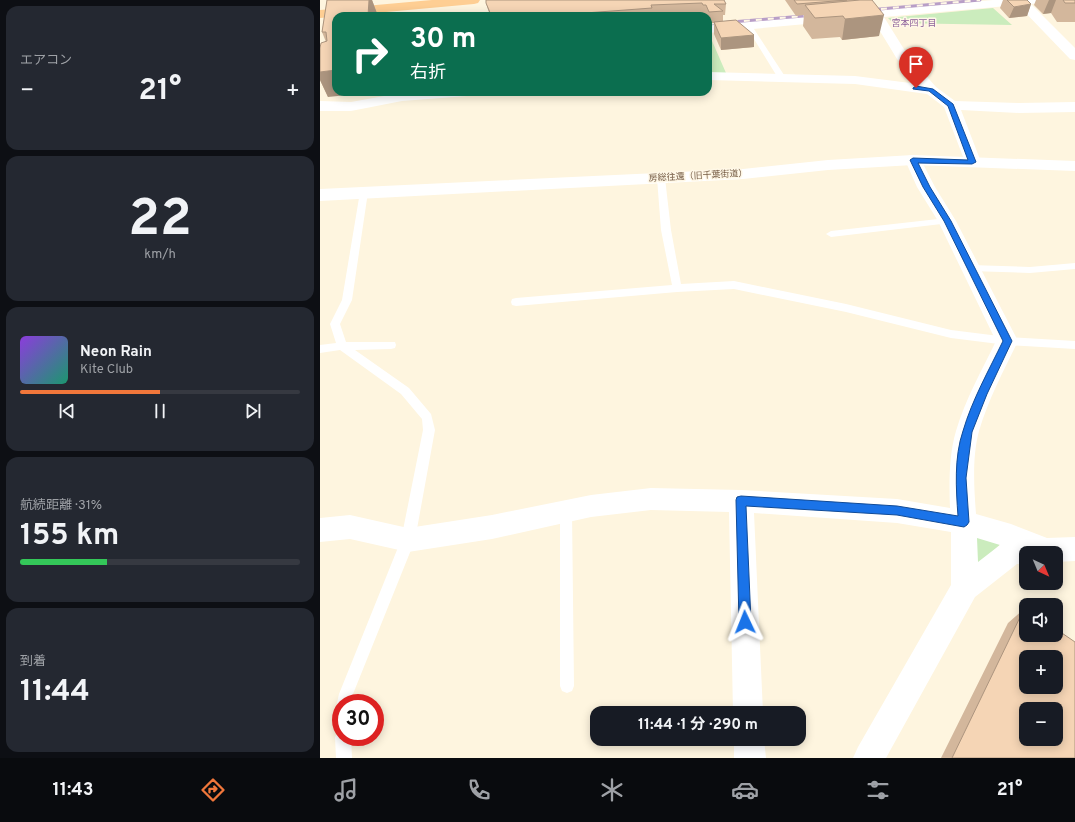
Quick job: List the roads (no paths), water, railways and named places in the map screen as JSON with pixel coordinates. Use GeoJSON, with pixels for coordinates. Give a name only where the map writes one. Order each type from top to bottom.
{"type":"FeatureCollection","features":[{"type":"Feature","properties":{"kind":"highway"},"geometry":{"type":"LineString","coordinates":[[342,12],[474,0]]}},
{"type":"Feature","properties":{"kind":"highway"},"geometry":{"type":"LineString","coordinates":[[320,14],[332,13]]}},
{"type":"Feature","properties":{"kind":"street"},"geometry":{"type":"LineString","coordinates":[[866,0],[902,56],[931,90],[951,105],[972,162]]}},
{"type":"Feature","properties":{"kind":"street"},"geometry":{"type":"LineString","coordinates":[[712,29],[1036,0]]}},
{"type":"Feature","properties":{"kind":"street"},"geometry":{"type":"LineString","coordinates":[[1021,1],[1073,51]]}},
{"type":"Feature","properties":{"kind":"street"},"geometry":{"type":"LineString","coordinates":[[712,76],[855,80],[931,90]]}},
{"type":"Feature","properties":{"kind":"street"},"geometry":{"type":"LineString","coordinates":[[320,106],[334,109],[355,107],[403,97],[416,96]]}},
{"type":"Feature","properties":{"kind":"street"},"geometry":{"type":"LineString","coordinates":[[951,105],[1019,108],[1075,107]]}},
{"type":"Feature","properties":{"kind":"street"},"geometry":{"type":"LineString","coordinates":[[913,160],[926,187],[947,221],[1007,341],[982,394],[967,432],[961,478],[964,522],[965,588]]}},
{"type":"Feature","properties":{"kind":"street","name":"房総往還（旧千葉街道）"},"geometry":{"type":"LineString","coordinates":[[320,195],[743,174],[828,165],[913,160],[1075,166]]}},
{"type":"Feature","properties":{"kind":"street"},"geometry":{"type":"LineString","coordinates":[[320,530],[350,527],[408,540],[492,527],[591,506],[651,499],[741,500],[897,510],[964,522],[1011,536],[1036,546]]}},
{"type":"Feature","properties":{"kind":"street"},"geometry":{"type":"LineString","coordinates":[[741,500],[748,706]]}},
{"type":"Feature","properties":{"kind":"street"},"geometry":{"type":"LineString","coordinates":[[1063,549],[1075,549]]}},
{"type":"Feature","properties":{"kind":"street"},"geometry":{"type":"LineString","coordinates":[[869,758],[965,588],[1012,552],[1019,551]]}},
{"type":"Feature","properties":{"kind":"street"},"geometry":{"type":"LineString","coordinates":[[749,746],[750,758]]}},
{"type":"Feature","properties":{"kind":"lane"},"geometry":{"type":"LineString","coordinates":[[749,26],[782,78]]}},
{"type":"Feature","properties":{"kind":"lane"},"geometry":{"type":"LineString","coordinates":[[661,178],[666,230],[677,288]]}},
{"type":"Feature","properties":{"kind":"lane"},"geometry":{"type":"LineString","coordinates":[[346,694],[408,540],[429,430],[427,417],[405,391],[342,346],[335,324],[347,300],[364,192]]}},
{"type":"Feature","properties":{"kind":"lane"},"geometry":{"type":"LineString","coordinates":[[832,234],[947,221]]}},
{"type":"Feature","properties":{"kind":"lane"},"geometry":{"type":"LineString","coordinates":[[970,268],[1030,270],[1075,266]]}},
{"type":"Feature","properties":{"kind":"lane"},"geometry":{"type":"LineString","coordinates":[[516,302],[677,288],[734,285],[846,308],[950,334],[1007,341],[1075,345]]}},
{"type":"Feature","properties":{"kind":"lane"},"geometry":{"type":"LineString","coordinates":[[320,349],[342,346],[391,345]]}},
{"type":"Feature","properties":{"kind":"lane"},"geometry":{"type":"LineString","coordinates":[[566,512],[567,686]]}},
{"type":"Feature","properties":{"kind":"lane"},"geometry":{"type":"LineString","coordinates":[[343,746],[344,758]]}},
{"type":"Feature","properties":{"kind":"railway"},"geometry":{"type":"LineString","coordinates":[[869,10],[980,0]]}},
{"type":"Feature","properties":{"kind":"railway"},"geometry":{"type":"LineString","coordinates":[[712,24],[815,15]]}},
{"type":"Feature","properties":{"kind":"district","name":"宮本四丁目"},"geometry":{"type":"Point","coordinates":[914,23]}}]}
